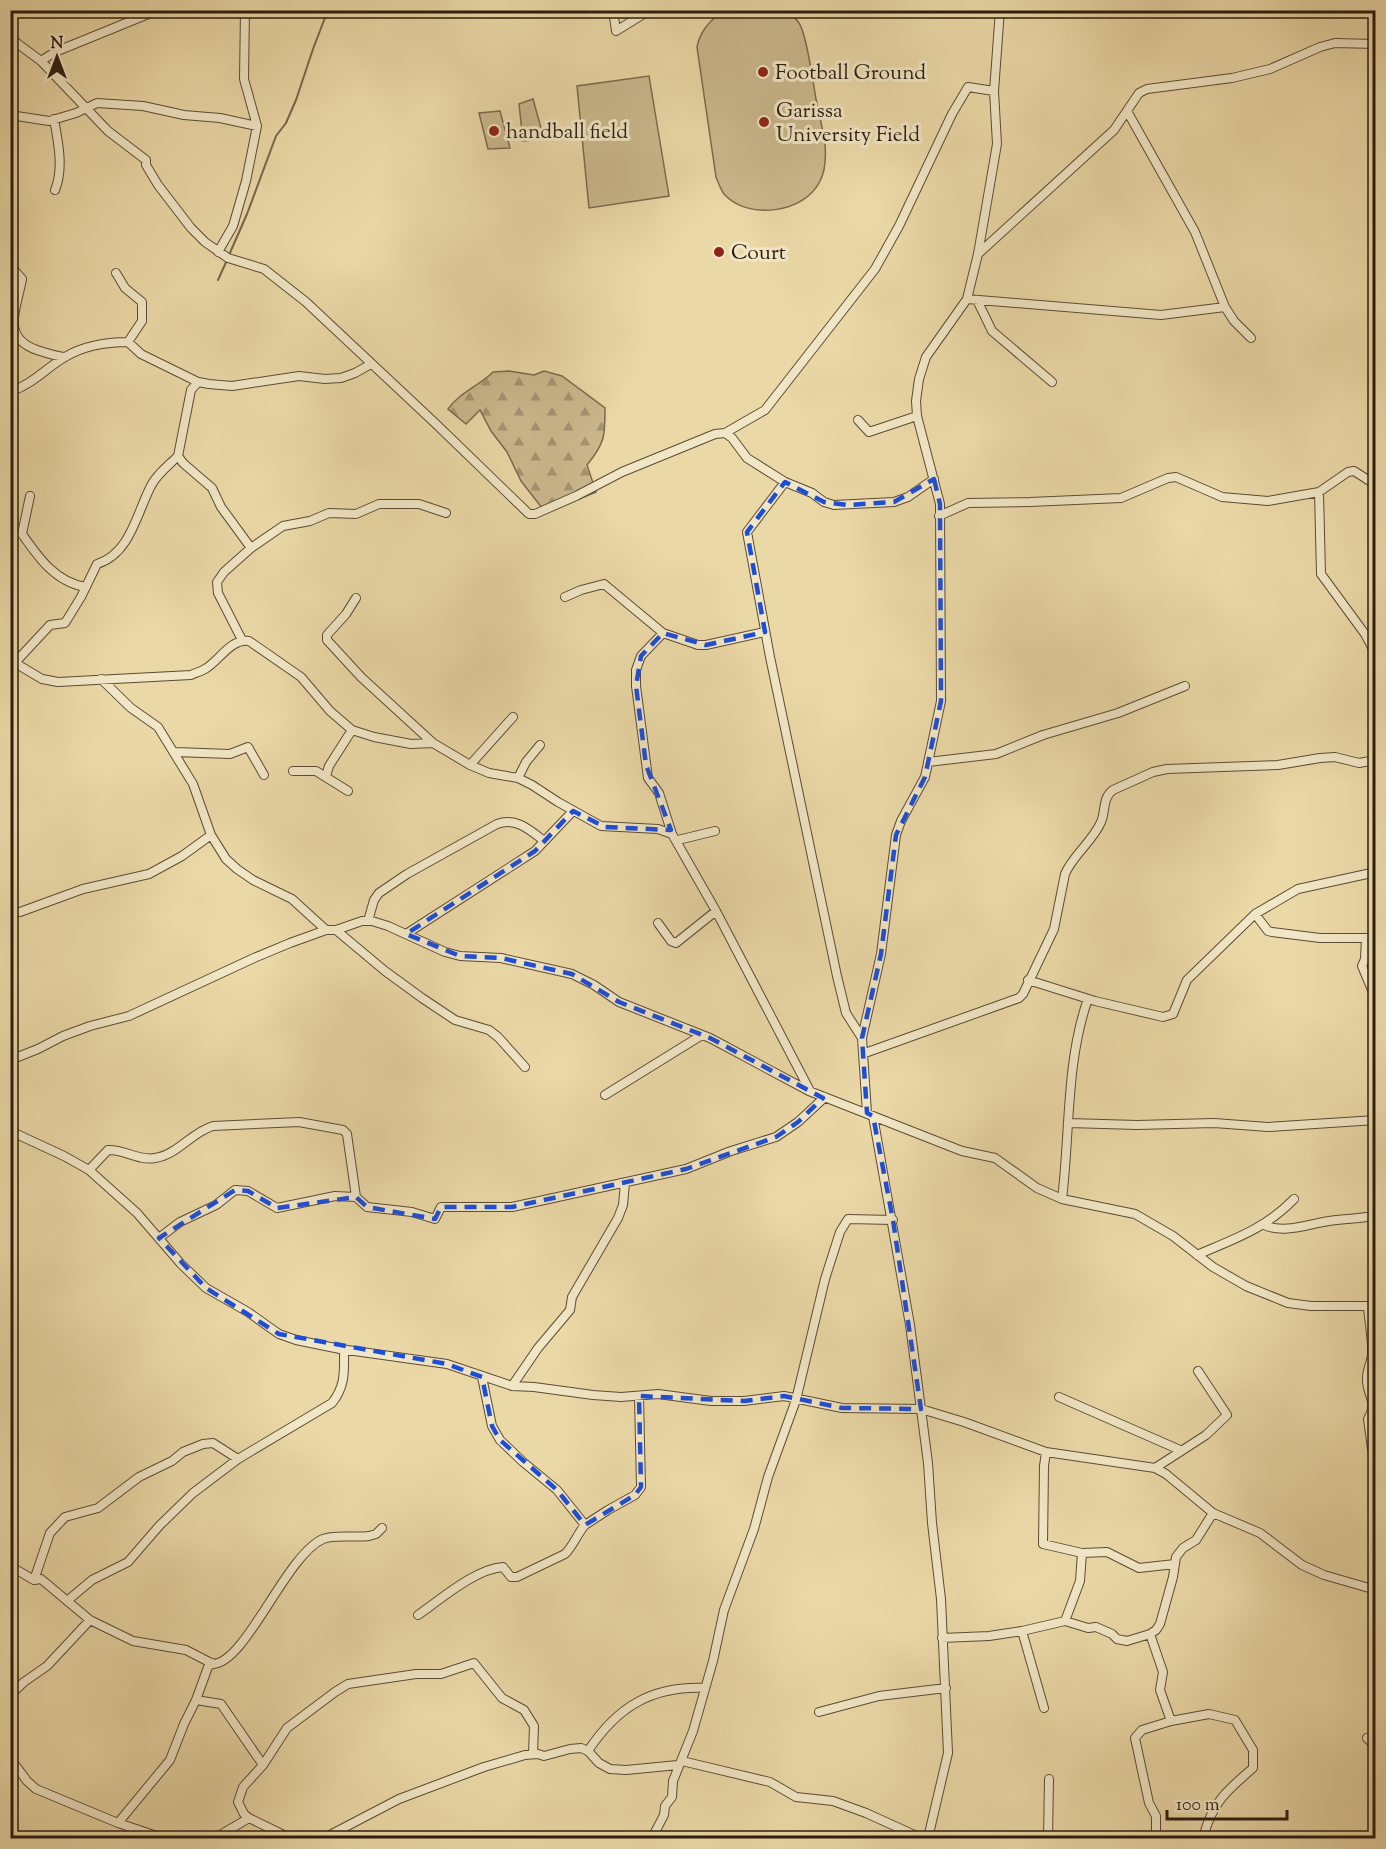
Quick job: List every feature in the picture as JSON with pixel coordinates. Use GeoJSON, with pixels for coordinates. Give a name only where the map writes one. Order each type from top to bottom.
{"type":"FeatureCollection","features":[{"type":"Feature","properties":{"kind":"street"},"geometry":{"type":"LineString","coordinates":[[41,62],[55,52],[158,10]]}},
{"type":"Feature","properties":{"kind":"street"},"geometry":{"type":"LineString","coordinates":[[218,252],[233,226],[246,181],[257,126],[244,78],[245,10]]}},
{"type":"Feature","properties":{"kind":"street"},"geometry":{"type":"LineString","coordinates":[[613,10],[616,31],[650,10]]}},
{"type":"Feature","properties":{"kind":"street"},"geometry":{"type":"LineString","coordinates":[[862,1038],[881,954],[896,835],[925,777],[941,701],[940,504],[917,416],[916,401],[926,357],[967,299],[978,254],[997,144],[994,91],[1000,10]]}},
{"type":"Feature","properties":{"kind":"street"},"geometry":{"type":"LineString","coordinates":[[10,38],[41,62],[108,131],[146,160],[146,165],[158,185],[190,228],[228,258],[264,269],[306,302],[529,514],[535,514],[576,496],[622,472],[724,433],[765,410],[875,269],[899,226],[952,114],[968,87],[994,91]]}},
{"type":"Feature","properties":{"kind":"street"},"geometry":{"type":"LineString","coordinates":[[978,254],[1114,130],[1139,93],[1147,89],[1232,78],[1270,69],[1320,47],[1335,43],[1376,44]]}},
{"type":"Feature","properties":{"kind":"street"},"geometry":{"type":"LineString","coordinates":[[10,115],[49,121],[76,113],[97,103],[143,106],[257,126]]}},
{"type":"Feature","properties":{"kind":"street"},"geometry":{"type":"LineString","coordinates":[[1127,111],[1195,232],[1226,307],[1234,321],[1251,338]]}},
{"type":"Feature","properties":{"kind":"street"},"geometry":{"type":"LineString","coordinates":[[54,119],[59,161],[55,190]]}},
{"type":"Feature","properties":{"kind":"street"},"geometry":{"type":"LineString","coordinates":[[14,270],[22,279],[12,322],[16,338],[27,347],[64,357]]}},
{"type":"Feature","properties":{"kind":"street"},"geometry":{"type":"LineString","coordinates":[[116,273],[125,288],[142,302],[142,321],[128,342]]}},
{"type":"Feature","properties":{"kind":"street"},"geometry":{"type":"LineString","coordinates":[[967,299],[1166,315],[1226,307]]}},
{"type":"Feature","properties":{"kind":"street"},"geometry":{"type":"LineString","coordinates":[[977,300],[992,331],[1052,382]]}},
{"type":"Feature","properties":{"kind":"street"},"geometry":{"type":"LineString","coordinates":[[10,392],[44,374],[64,357],[83,348],[103,343],[128,342],[141,354],[198,382],[232,386],[299,376],[341,378],[371,364]]}},
{"type":"Feature","properties":{"kind":"street"},"geometry":{"type":"LineString","coordinates":[[198,382],[190,390],[178,456],[153,482],[132,532],[115,553],[106,561],[97,564],[65,623],[50,626],[12,664],[42,679],[58,682],[191,675],[205,669],[242,640],[249,641],[301,677],[330,711],[352,730],[411,744],[433,743]]}},
{"type":"Feature","properties":{"kind":"street"},"geometry":{"type":"LineString","coordinates":[[858,420],[869,432],[917,416]]}},
{"type":"Feature","properties":{"kind":"street"},"geometry":{"type":"LineString","coordinates":[[724,433],[732,438],[747,458],[785,482],[812,493],[824,502],[848,505],[894,502],[908,497],[934,479]]}},
{"type":"Feature","properties":{"kind":"street"},"geometry":{"type":"LineString","coordinates":[[178,456],[212,488],[221,507],[251,548]]}},
{"type":"Feature","properties":{"kind":"street"},"geometry":{"type":"LineString","coordinates":[[939,516],[968,502],[1121,498],[1168,478],[1176,477],[1222,497],[1268,501],[1319,492],[1348,472],[1354,471],[1376,484]]}},
{"type":"Feature","properties":{"kind":"street"},"geometry":{"type":"LineString","coordinates":[[785,482],[747,531],[765,632],[837,975],[846,1012],[862,1038],[870,1114],[907,1297],[931,1495],[936,1566],[941,1599],[946,1688],[948,1753],[928,1839]]}},
{"type":"Feature","properties":{"kind":"street"},"geometry":{"type":"LineString","coordinates":[[1319,492],[1321,574],[1365,634],[1376,655]]}},
{"type":"Feature","properties":{"kind":"street"},"geometry":{"type":"LineString","coordinates":[[30,496],[22,534],[45,565],[72,585],[86,587]]}},
{"type":"Feature","properties":{"kind":"street"},"geometry":{"type":"LineString","coordinates":[[242,640],[218,593],[217,582],[224,572],[272,532],[283,526],[310,521],[329,513],[356,514],[379,504],[419,504],[446,513]]}},
{"type":"Feature","properties":{"kind":"street"},"geometry":{"type":"LineString","coordinates":[[565,597],[589,587],[604,584],[663,633],[698,645],[765,632]]}},
{"type":"Feature","properties":{"kind":"street"},"geometry":{"type":"LineString","coordinates":[[356,598],[346,614],[327,635],[327,640],[361,677],[433,743],[470,765],[501,776],[518,778],[601,826],[658,829],[675,837],[715,831]]}},
{"type":"Feature","properties":{"kind":"street"},"geometry":{"type":"LineString","coordinates":[[663,633],[638,662],[636,686],[648,778],[659,793],[675,837],[809,1091]]}},
{"type":"Feature","properties":{"kind":"street"},"geometry":{"type":"LineString","coordinates":[[101,679],[131,708],[158,727],[193,784],[211,835],[226,859],[254,880],[292,899],[326,930]]}},
{"type":"Feature","properties":{"kind":"street"},"geometry":{"type":"LineString","coordinates":[[928,762],[996,754],[1043,735],[1118,713],[1185,686]]}},
{"type":"Feature","properties":{"kind":"street"},"geometry":{"type":"LineString","coordinates":[[470,765],[513,717]]}},
{"type":"Feature","properties":{"kind":"street"},"geometry":{"type":"LineString","coordinates":[[326,776],[329,766],[352,730]]}},
{"type":"Feature","properties":{"kind":"street"},"geometry":{"type":"LineString","coordinates":[[518,778],[526,762],[540,745]]}},
{"type":"Feature","properties":{"kind":"street"},"geometry":{"type":"LineString","coordinates":[[175,752],[230,754],[248,747],[264,775]]}},
{"type":"Feature","properties":{"kind":"street"},"geometry":{"type":"LineString","coordinates":[[865,1053],[973,1013],[1015,1001],[1023,994],[1054,929],[1065,874],[1100,824],[1105,800],[1108,793],[1113,790],[1152,772],[1167,769],[1278,765],[1335,757],[1359,763],[1376,760]]}},
{"type":"Feature","properties":{"kind":"street"},"geometry":{"type":"LineString","coordinates":[[293,771],[316,771],[348,791]]}},
{"type":"Feature","properties":{"kind":"street"},"geometry":{"type":"LineString","coordinates":[[406,934],[535,851],[573,811]]}},
{"type":"Feature","properties":{"kind":"street"},"geometry":{"type":"LineString","coordinates":[[368,921],[374,900],[379,893],[406,874],[497,824],[504,822],[525,826],[544,841]]}},
{"type":"Feature","properties":{"kind":"street"},"geometry":{"type":"LineString","coordinates":[[20,912],[83,889],[149,874],[182,856],[211,835]]}},
{"type":"Feature","properties":{"kind":"street"},"geometry":{"type":"LineString","coordinates":[[1028,980],[1088,999],[1163,1017],[1169,1016],[1173,1014],[1187,980],[1255,914],[1298,890],[1376,872]]}},
{"type":"Feature","properties":{"kind":"street"},"geometry":{"type":"LineString","coordinates":[[658,923],[671,941],[676,943],[716,911]]}},
{"type":"Feature","properties":{"kind":"street"},"geometry":{"type":"LineString","coordinates":[[1255,914],[1268,931],[1272,932],[1320,938],[1376,938]]}},
{"type":"Feature","properties":{"kind":"street"},"geometry":{"type":"LineString","coordinates":[[10,1060],[90,1026],[129,1016],[254,958],[326,930],[336,930],[368,921],[388,926],[460,957],[501,958],[572,974],[619,1002],[702,1035],[809,1091],[962,1151],[995,1158],[1037,1188],[1062,1199],[1135,1214],[1159,1227],[1213,1267],[1246,1286],[1288,1303],[1311,1306],[1372,1307],[1372,1354],[1366,1375],[1367,1387],[1373,1401],[1373,1410],[1368,1419],[1372,1449]]}},
{"type":"Feature","properties":{"kind":"street"},"geometry":{"type":"LineString","coordinates":[[336,930],[385,971],[430,1004],[455,1020],[489,1030],[525,1067]]}},
{"type":"Feature","properties":{"kind":"street"},"geometry":{"type":"LineString","coordinates":[[1366,938],[1365,959],[1362,966],[1375,997],[1375,1013]]}},
{"type":"Feature","properties":{"kind":"street"},"geometry":{"type":"LineString","coordinates":[[1062,1199],[1071,1080],[1079,1023],[1088,999]]}},
{"type":"Feature","properties":{"kind":"street"},"geometry":{"type":"LineString","coordinates":[[605,1095],[702,1035]]}},
{"type":"Feature","properties":{"kind":"street"},"geometry":{"type":"LineString","coordinates":[[159,1238],[180,1222],[216,1205],[235,1190],[248,1191],[277,1208],[335,1196],[356,1197],[367,1207],[412,1212],[435,1219],[441,1207],[512,1207],[686,1169],[731,1151],[776,1137],[798,1122],[825,1097]]}},
{"type":"Feature","properties":{"kind":"street"},"geometry":{"type":"LineString","coordinates":[[1069,1123],[1137,1125],[1214,1123],[1268,1127],[1376,1120]]}},
{"type":"Feature","properties":{"kind":"street"},"geometry":{"type":"LineString","coordinates":[[89,1170],[108,1150],[115,1149],[144,1159],[157,1158],[173,1151],[204,1128],[299,1122],[343,1130],[347,1134],[356,1197]]}},
{"type":"Feature","properties":{"kind":"street"},"geometry":{"type":"LineString","coordinates":[[10,1131],[89,1170],[137,1213],[181,1264],[206,1288],[248,1312],[279,1334],[296,1340],[447,1364],[512,1386],[592,1395],[658,1394],[711,1401],[744,1401],[784,1396],[842,1408],[921,1409],[1046,1452],[1155,1468],[1166,1474],[1213,1513],[1260,1533],[1302,1565],[1324,1575],[1376,1590]]}},
{"type":"Feature","properties":{"kind":"street"},"geometry":{"type":"LineString","coordinates":[[512,1386],[538,1348],[570,1311],[572,1297],[618,1218],[623,1205],[625,1183]]}},
{"type":"Feature","properties":{"kind":"street"},"geometry":{"type":"LineString","coordinates":[[1197,1255],[1264,1225],[1294,1199]]}},
{"type":"Feature","properties":{"kind":"street"},"geometry":{"type":"LineString","coordinates":[[1264,1225],[1270,1228],[1287,1229],[1366,1217]]}},
{"type":"Feature","properties":{"kind":"street"},"geometry":{"type":"LineString","coordinates":[[652,1839],[664,1815],[665,1806],[672,1797],[672,1781],[693,1731],[724,1610],[754,1529],[768,1477],[796,1400],[825,1279],[845,1222],[852,1219],[893,1220]]}},
{"type":"Feature","properties":{"kind":"street"},"geometry":{"type":"LineString","coordinates":[[67,1601],[92,1580],[128,1562],[160,1525],[193,1493],[238,1459],[332,1403],[341,1392],[344,1375],[344,1349]]}},
{"type":"Feature","properties":{"kind":"street"},"geometry":{"type":"LineString","coordinates":[[1155,1468],[1206,1435],[1227,1415],[1198,1371]]}},
{"type":"Feature","properties":{"kind":"street"},"geometry":{"type":"LineString","coordinates":[[482,1377],[492,1426],[500,1440],[557,1490],[585,1525]]}},
{"type":"Feature","properties":{"kind":"street"},"geometry":{"type":"LineString","coordinates":[[418,1615],[458,1587],[489,1570],[503,1567],[511,1577],[517,1576],[565,1554],[585,1525],[635,1495],[641,1487],[639,1396]]}},
{"type":"Feature","properties":{"kind":"street"},"geometry":{"type":"LineString","coordinates":[[1059,1397],[1180,1450]]}},
{"type":"Feature","properties":{"kind":"street"},"geometry":{"type":"LineString","coordinates":[[33,1580],[50,1533],[65,1517],[98,1508],[139,1476],[202,1444],[213,1443],[238,1459]]}},
{"type":"Feature","properties":{"kind":"street"},"geometry":{"type":"LineString","coordinates":[[1046,1452],[1043,1544],[1082,1552],[1107,1552],[1139,1568],[1175,1564]]}},
{"type":"Feature","properties":{"kind":"street"},"geometry":{"type":"LineString","coordinates":[[942,1638],[965,1638],[1022,1631],[1065,1621],[1088,1628],[1096,1627],[1112,1634],[1117,1639],[1127,1641],[1150,1634],[1160,1624],[1173,1578],[1176,1557],[1183,1548],[1196,1540],[1213,1513]]}},
{"type":"Feature","properties":{"kind":"street"},"geometry":{"type":"LineString","coordinates":[[10,1566],[33,1580],[41,1579],[90,1620],[133,1641],[186,1650],[212,1663],[220,1664],[259,1620],[292,1568],[313,1545],[325,1538],[369,1536],[376,1534],[382,1528]]}},
{"type":"Feature","properties":{"kind":"street"},"geometry":{"type":"LineString","coordinates":[[1065,1621],[1080,1581],[1082,1552]]}},
{"type":"Feature","properties":{"kind":"street"},"geometry":{"type":"LineString","coordinates":[[10,1695],[47,1666],[90,1620]]}},
{"type":"Feature","properties":{"kind":"street"},"geometry":{"type":"LineString","coordinates":[[1022,1631],[1044,1708]]}},
{"type":"Feature","properties":{"kind":"street"},"geometry":{"type":"LineString","coordinates":[[1150,1634],[1163,1672],[1160,1690],[1171,1721]]}},
{"type":"Feature","properties":{"kind":"street"},"geometry":{"type":"LineString","coordinates":[[118,1823],[170,1760],[208,1667],[212,1663]]}},
{"type":"Feature","properties":{"kind":"street"},"geometry":{"type":"LineString","coordinates":[[290,1839],[244,1814],[238,1802],[243,1787],[262,1765],[287,1728],[348,1684],[416,1674],[441,1674],[474,1663],[502,1698],[524,1710],[534,1726],[533,1754]]}},
{"type":"Feature","properties":{"kind":"street"},"geometry":{"type":"LineString","coordinates":[[588,1750],[615,1716],[632,1704],[658,1694],[691,1687],[705,1688]]}},
{"type":"Feature","properties":{"kind":"street"},"geometry":{"type":"LineString","coordinates":[[819,1712],[879,1696],[946,1688]]}},
{"type":"Feature","properties":{"kind":"street"},"geometry":{"type":"LineString","coordinates":[[196,1700],[221,1704],[262,1765]]}},
{"type":"Feature","properties":{"kind":"street"},"geometry":{"type":"LineString","coordinates":[[1156,1839],[1156,1816],[1149,1803],[1135,1738],[1142,1730],[1209,1713],[1235,1720],[1253,1750],[1253,1768],[1217,1802],[1210,1815],[1203,1839]]}},
{"type":"Feature","properties":{"kind":"street"},"geometry":{"type":"LineString","coordinates":[[1367,1738],[1376,1747]]}},
{"type":"Feature","properties":{"kind":"street"},"geometry":{"type":"LineString","coordinates":[[317,1839],[328,1836],[399,1799],[484,1767],[533,1754],[544,1756],[581,1748],[588,1750],[599,1763],[610,1769],[626,1770],[680,1763],[770,1782],[796,1797],[833,1801],[866,1813],[921,1839]]}},
{"type":"Feature","properties":{"kind":"street"},"geometry":{"type":"LineString","coordinates":[[10,1758],[36,1789],[163,1839]]}},
{"type":"Feature","properties":{"kind":"street"},"geometry":{"type":"LineString","coordinates":[[1048,1839],[1049,1779]]}},
{"type":"Feature","properties":{"kind":"street"},"geometry":{"type":"LineString","coordinates":[[215,1839],[249,1818]]}},
{"type":"Feature","properties":{"kind":"street"},"geometry":{"type":"LineString","coordinates":[[1368,1839],[1376,1833]]}},
{"type":"Feature","properties":{"kind":"highlighted area"},"geometry":{"type":"Polygon","coordinates":[[[934,479],[940,504],[941,701],[925,777],[896,835],[881,954],[862,1038],[867,1113],[873,1116],[893,1220],[921,1409],[842,1408],[784,1396],[744,1401],[639,1396],[641,1487],[635,1495],[585,1525],[557,1490],[500,1440],[492,1426],[482,1377],[447,1364],[279,1334],[206,1288],[159,1238],[235,1190],[248,1191],[277,1208],[356,1197],[367,1207],[435,1219],[441,1207],[512,1207],[686,1169],[776,1137],[798,1122],[823,1098],[710,1038],[619,1002],[572,974],[501,958],[460,956],[406,934],[535,851],[573,811],[605,827],[671,830],[646,765],[636,686],[641,656],[663,633],[706,645],[765,632],[747,532],[785,482],[824,502],[848,505],[894,502],[934,479]]]}},
{"type":"Feature","properties":{"kind":"green space","name":"Garissa University Field"},"geometry":{"type":"Polygon","coordinates":[[[722,11],[785,11],[796,19],[802,29],[824,138],[825,163],[822,177],[813,192],[789,206],[775,210],[761,210],[734,203],[724,194],[716,177],[697,47],[706,27],[722,11]]]}},
{"type":"Feature","properties":{"kind":"green space"},"geometry":{"type":"Polygon","coordinates":[[[649,76],[669,196],[589,208],[577,86],[649,76]]]}},
{"type":"Feature","properties":{"kind":"green space","name":"handball field"},"geometry":{"type":"Polygon","coordinates":[[[533,99],[544,139],[523,141],[519,104],[533,99]]]}},
{"type":"Feature","properties":{"kind":"green space","name":"handball field"},"geometry":{"type":"Polygon","coordinates":[[[500,111],[510,148],[488,149],[479,113],[500,111]]]}},
{"type":"Feature","properties":{"kind":"green space"},"geometry":{"type":"Polygon","coordinates":[[[509,371],[534,375],[544,371],[562,376],[605,408],[603,439],[587,465],[596,492],[546,513],[521,481],[507,452],[491,431],[480,410],[466,424],[448,409],[458,398],[493,372],[509,371]]]}},
{"type":"Feature","properties":{"kind":"waterway"},"geometry":{"type":"LineString","coordinates":[[229,255],[276,136],[286,123],[296,100],[328,10]]}},
{"type":"Feature","properties":{"kind":"waterway"},"geometry":{"type":"LineString","coordinates":[[218,280],[227,260]]}},
{"type":"Feature","properties":{"kind":"place","name":"Football Ground"},"geometry":{"type":"Point","coordinates":[763,72]}},
{"type":"Feature","properties":{"kind":"place","name":"Garissa University Field"},"geometry":{"type":"Point","coordinates":[764,122]}},
{"type":"Feature","properties":{"kind":"place","name":"handball field"},"geometry":{"type":"Point","coordinates":[494,131]}},
{"type":"Feature","properties":{"kind":"place","name":"Court"},"geometry":{"type":"Point","coordinates":[719,252]}}]}
